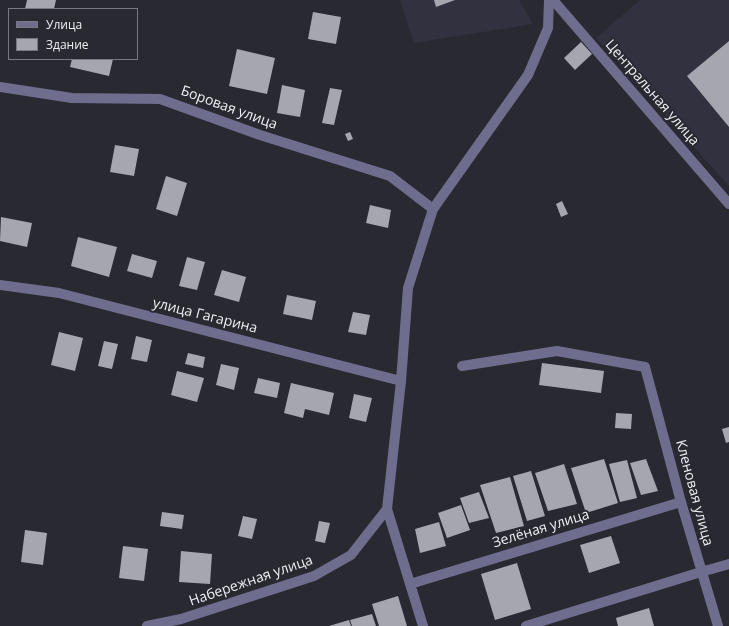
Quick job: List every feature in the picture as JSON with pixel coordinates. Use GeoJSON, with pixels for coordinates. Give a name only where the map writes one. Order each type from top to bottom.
{"type":"FeatureCollection","features":[{"type":"Feature","properties":{"kind":"street"},"geometry":{"type":"LineString","coordinates":[[423,626],[387,509],[402,381],[408,288],[433,209],[528,75],[548,28],[549,0]]}},
{"type":"Feature","properties":{"kind":"street","name":"Центральная улица"},"geometry":{"type":"LineString","coordinates":[[553,0],[729,204]]}},
{"type":"Feature","properties":{"kind":"street","name":"Боровая улица"},"geometry":{"type":"LineString","coordinates":[[0,87],[72,98],[160,99],[260,135],[390,176],[433,209]]}},
{"type":"Feature","properties":{"kind":"street","name":"улица Гагарина"},"geometry":{"type":"LineString","coordinates":[[0,284],[59,293],[402,381]]}},
{"type":"Feature","properties":{"kind":"street","name":"Кленовая улица"},"geometry":{"type":"LineString","coordinates":[[462,366],[557,351],[645,367],[681,502],[718,626]]}},
{"type":"Feature","properties":{"kind":"street","name":"Зелёная улица"},"geometry":{"type":"LineString","coordinates":[[410,584],[681,502]]}},
{"type":"Feature","properties":{"kind":"street","name":"Набережная улица"},"geometry":{"type":"LineString","coordinates":[[148,626],[181,619],[314,576],[351,555],[387,509]]}},
{"type":"Feature","properties":{"kind":"street"},"geometry":{"type":"LineString","coordinates":[[526,626],[729,564]]}},
{"type":"Feature","properties":{"kind":"shaded area"},"geometry":{"type":"Polygon","coordinates":[[[400,0],[519,0],[533,24],[414,43],[400,0]]]}},
{"type":"Feature","properties":{"kind":"shaded area"},"geometry":{"type":"Polygon","coordinates":[[[640,0],[729,0],[729,186],[596,38],[640,0]]]}},
{"type":"Feature","properties":{"kind":"building"},"geometry":{"type":"Polygon","coordinates":[[[27,0],[56,0],[54,8],[25,8],[27,0]]]}},
{"type":"Feature","properties":{"kind":"building"},"geometry":{"type":"Polygon","coordinates":[[[434,0],[455,0],[436,7],[434,0]]]}},
{"type":"Feature","properties":{"kind":"building"},"geometry":{"type":"Polygon","coordinates":[[[313,12],[341,17],[336,44],[308,39],[313,12]]]}},
{"type":"Feature","properties":{"kind":"building"},"geometry":{"type":"Polygon","coordinates":[[[729,41],[729,127],[687,76],[729,41]]]}},
{"type":"Feature","properties":{"kind":"building"},"geometry":{"type":"Polygon","coordinates":[[[581,42],[592,54],[575,70],[564,58],[581,42]]]}},
{"type":"Feature","properties":{"kind":"building"},"geometry":{"type":"Polygon","coordinates":[[[237,49],[275,58],[267,94],[229,86],[237,49]]]}},
{"type":"Feature","properties":{"kind":"building"},"geometry":{"type":"Polygon","coordinates":[[[72,60],[113,60],[109,76],[70,67],[72,60]]]}},
{"type":"Feature","properties":{"kind":"building"},"geometry":{"type":"Polygon","coordinates":[[[282,85],[305,90],[300,117],[277,113],[282,85]]]}},
{"type":"Feature","properties":{"kind":"building"},"geometry":{"type":"Polygon","coordinates":[[[330,88],[342,90],[334,125],[322,123],[330,88]]]}},
{"type":"Feature","properties":{"kind":"building"},"geometry":{"type":"Polygon","coordinates":[[[350,132],[353,139],[348,141],[345,134],[350,132]]]}},
{"type":"Feature","properties":{"kind":"building"},"geometry":{"type":"Polygon","coordinates":[[[115,145],[139,149],[134,176],[110,172],[115,145]]]}},
{"type":"Feature","properties":{"kind":"building"},"geometry":{"type":"Polygon","coordinates":[[[166,176],[187,183],[177,216],[156,209],[166,176]]]}},
{"type":"Feature","properties":{"kind":"building"},"geometry":{"type":"Polygon","coordinates":[[[562,201],[568,214],[561,217],[556,204],[562,201]]]}},
{"type":"Feature","properties":{"kind":"building"},"geometry":{"type":"Polygon","coordinates":[[[370,205],[391,210],[388,228],[366,223],[370,205]]]}},
{"type":"Feature","properties":{"kind":"building"},"geometry":{"type":"Polygon","coordinates":[[[1,217],[32,223],[27,247],[0,241],[1,217]]]}},
{"type":"Feature","properties":{"kind":"building"},"geometry":{"type":"Polygon","coordinates":[[[78,237],[117,247],[109,277],[71,266],[78,237]]]}},
{"type":"Feature","properties":{"kind":"building"},"geometry":{"type":"Polygon","coordinates":[[[132,254],[157,261],[152,278],[127,271],[132,254]]]}},
{"type":"Feature","properties":{"kind":"building"},"geometry":{"type":"Polygon","coordinates":[[[187,257],[205,262],[197,290],[179,286],[187,257]]]}},
{"type":"Feature","properties":{"kind":"building"},"geometry":{"type":"Polygon","coordinates":[[[222,270],[246,277],[239,302],[214,295],[222,270]]]}},
{"type":"Feature","properties":{"kind":"building"},"geometry":{"type":"Polygon","coordinates":[[[287,295],[316,301],[312,320],[283,314],[287,295]]]}},
{"type":"Feature","properties":{"kind":"building"},"geometry":{"type":"Polygon","coordinates":[[[353,312],[370,315],[366,335],[348,332],[353,312]]]}},
{"type":"Feature","properties":{"kind":"building"},"geometry":{"type":"Polygon","coordinates":[[[59,332],[83,338],[75,371],[51,365],[59,332]]]}},
{"type":"Feature","properties":{"kind":"building"},"geometry":{"type":"Polygon","coordinates":[[[136,336],[152,340],[147,362],[131,359],[136,336]]]}},
{"type":"Feature","properties":{"kind":"building"},"geometry":{"type":"Polygon","coordinates":[[[104,341],[118,344],[112,369],[98,366],[104,341]]]}},
{"type":"Feature","properties":{"kind":"building"},"geometry":{"type":"Polygon","coordinates":[[[188,353],[205,357],[203,368],[185,364],[188,353]]]}},
{"type":"Feature","properties":{"kind":"building"},"geometry":{"type":"Polygon","coordinates":[[[542,363],[604,371],[601,393],[539,385],[542,363]]]}},
{"type":"Feature","properties":{"kind":"building"},"geometry":{"type":"Polygon","coordinates":[[[221,364],[239,368],[234,390],[216,385],[221,364]]]}},
{"type":"Feature","properties":{"kind":"building"},"geometry":{"type":"Polygon","coordinates":[[[177,371],[204,378],[197,402],[171,395],[177,371]]]}},
{"type":"Feature","properties":{"kind":"building"},"geometry":{"type":"Polygon","coordinates":[[[258,378],[280,383],[277,398],[254,393],[258,378]]]}},
{"type":"Feature","properties":{"kind":"building"},"geometry":{"type":"Polygon","coordinates":[[[291,383],[334,393],[329,415],[305,409],[303,418],[284,413],[291,383]]]}},
{"type":"Feature","properties":{"kind":"building"},"geometry":{"type":"Polygon","coordinates":[[[354,394],[372,398],[366,422],[349,418],[354,394]]]}},
{"type":"Feature","properties":{"kind":"building"},"geometry":{"type":"Polygon","coordinates":[[[616,413],[632,414],[631,429],[615,428],[616,413]]]}},
{"type":"Feature","properties":{"kind":"building"},"geometry":{"type":"Polygon","coordinates":[[[729,427],[729,442],[726,443],[722,429],[729,427]]]}},
{"type":"Feature","properties":{"kind":"building"},"geometry":{"type":"Polygon","coordinates":[[[604,459],[618,503],[586,513],[571,468],[604,459]]]}},
{"type":"Feature","properties":{"kind":"building"},"geometry":{"type":"Polygon","coordinates":[[[646,459],[658,491],[641,495],[630,463],[646,459]]]}},
{"type":"Feature","properties":{"kind":"building"},"geometry":{"type":"Polygon","coordinates":[[[627,460],[637,498],[620,502],[609,464],[627,460]]]}},
{"type":"Feature","properties":{"kind":"building"},"geometry":{"type":"Polygon","coordinates":[[[564,464],[577,504],[548,511],[535,473],[564,464]]]}},
{"type":"Feature","properties":{"kind":"building"},"geometry":{"type":"Polygon","coordinates":[[[531,471],[545,516],[527,521],[513,476],[531,471]]]}},
{"type":"Feature","properties":{"kind":"building"},"geometry":{"type":"Polygon","coordinates":[[[510,477],[524,526],[496,533],[480,485],[510,477]]]}},
{"type":"Feature","properties":{"kind":"building"},"geometry":{"type":"Polygon","coordinates":[[[479,492],[489,518],[469,523],[460,498],[479,492]]]}},
{"type":"Feature","properties":{"kind":"building"},"geometry":{"type":"Polygon","coordinates":[[[461,505],[470,530],[447,538],[438,513],[461,505]]]}},
{"type":"Feature","properties":{"kind":"building"},"geometry":{"type":"Polygon","coordinates":[[[162,512],[184,515],[182,529],[160,526],[162,512]]]}},
{"type":"Feature","properties":{"kind":"building"},"geometry":{"type":"Polygon","coordinates":[[[243,516],[257,519],[252,539],[238,536],[243,516]]]}},
{"type":"Feature","properties":{"kind":"building"},"geometry":{"type":"Polygon","coordinates":[[[319,521],[330,523],[325,543],[315,541],[319,521]]]}},
{"type":"Feature","properties":{"kind":"building"},"geometry":{"type":"Polygon","coordinates":[[[439,522],[446,546],[420,553],[415,529],[439,522]]]}},
{"type":"Feature","properties":{"kind":"building"},"geometry":{"type":"Polygon","coordinates":[[[25,530],[47,533],[43,565],[21,562],[25,530]]]}},
{"type":"Feature","properties":{"kind":"building"},"geometry":{"type":"Polygon","coordinates":[[[611,536],[620,563],[589,573],[580,545],[611,536]]]}},
{"type":"Feature","properties":{"kind":"building"},"geometry":{"type":"Polygon","coordinates":[[[123,546],[148,549],[144,581],[119,578],[123,546]]]}},
{"type":"Feature","properties":{"kind":"building"},"geometry":{"type":"Polygon","coordinates":[[[181,551],[212,554],[210,584],[179,582],[181,551]]]}},
{"type":"Feature","properties":{"kind":"building"},"geometry":{"type":"Polygon","coordinates":[[[517,563],[531,609],[495,620],[481,574],[517,563]]]}},
{"type":"Feature","properties":{"kind":"building"},"geometry":{"type":"Polygon","coordinates":[[[398,596],[407,626],[379,626],[372,604],[398,596]]]}},
{"type":"Feature","properties":{"kind":"building"},"geometry":{"type":"Polygon","coordinates":[[[649,608],[654,626],[618,626],[616,618],[649,608]]]}},
{"type":"Feature","properties":{"kind":"building"},"geometry":{"type":"Polygon","coordinates":[[[372,614],[376,626],[352,626],[350,620],[372,614]]]}},
{"type":"Feature","properties":{"kind":"building"},"geometry":{"type":"Polygon","coordinates":[[[349,620],[351,626],[329,626],[349,620]]]}}]}
